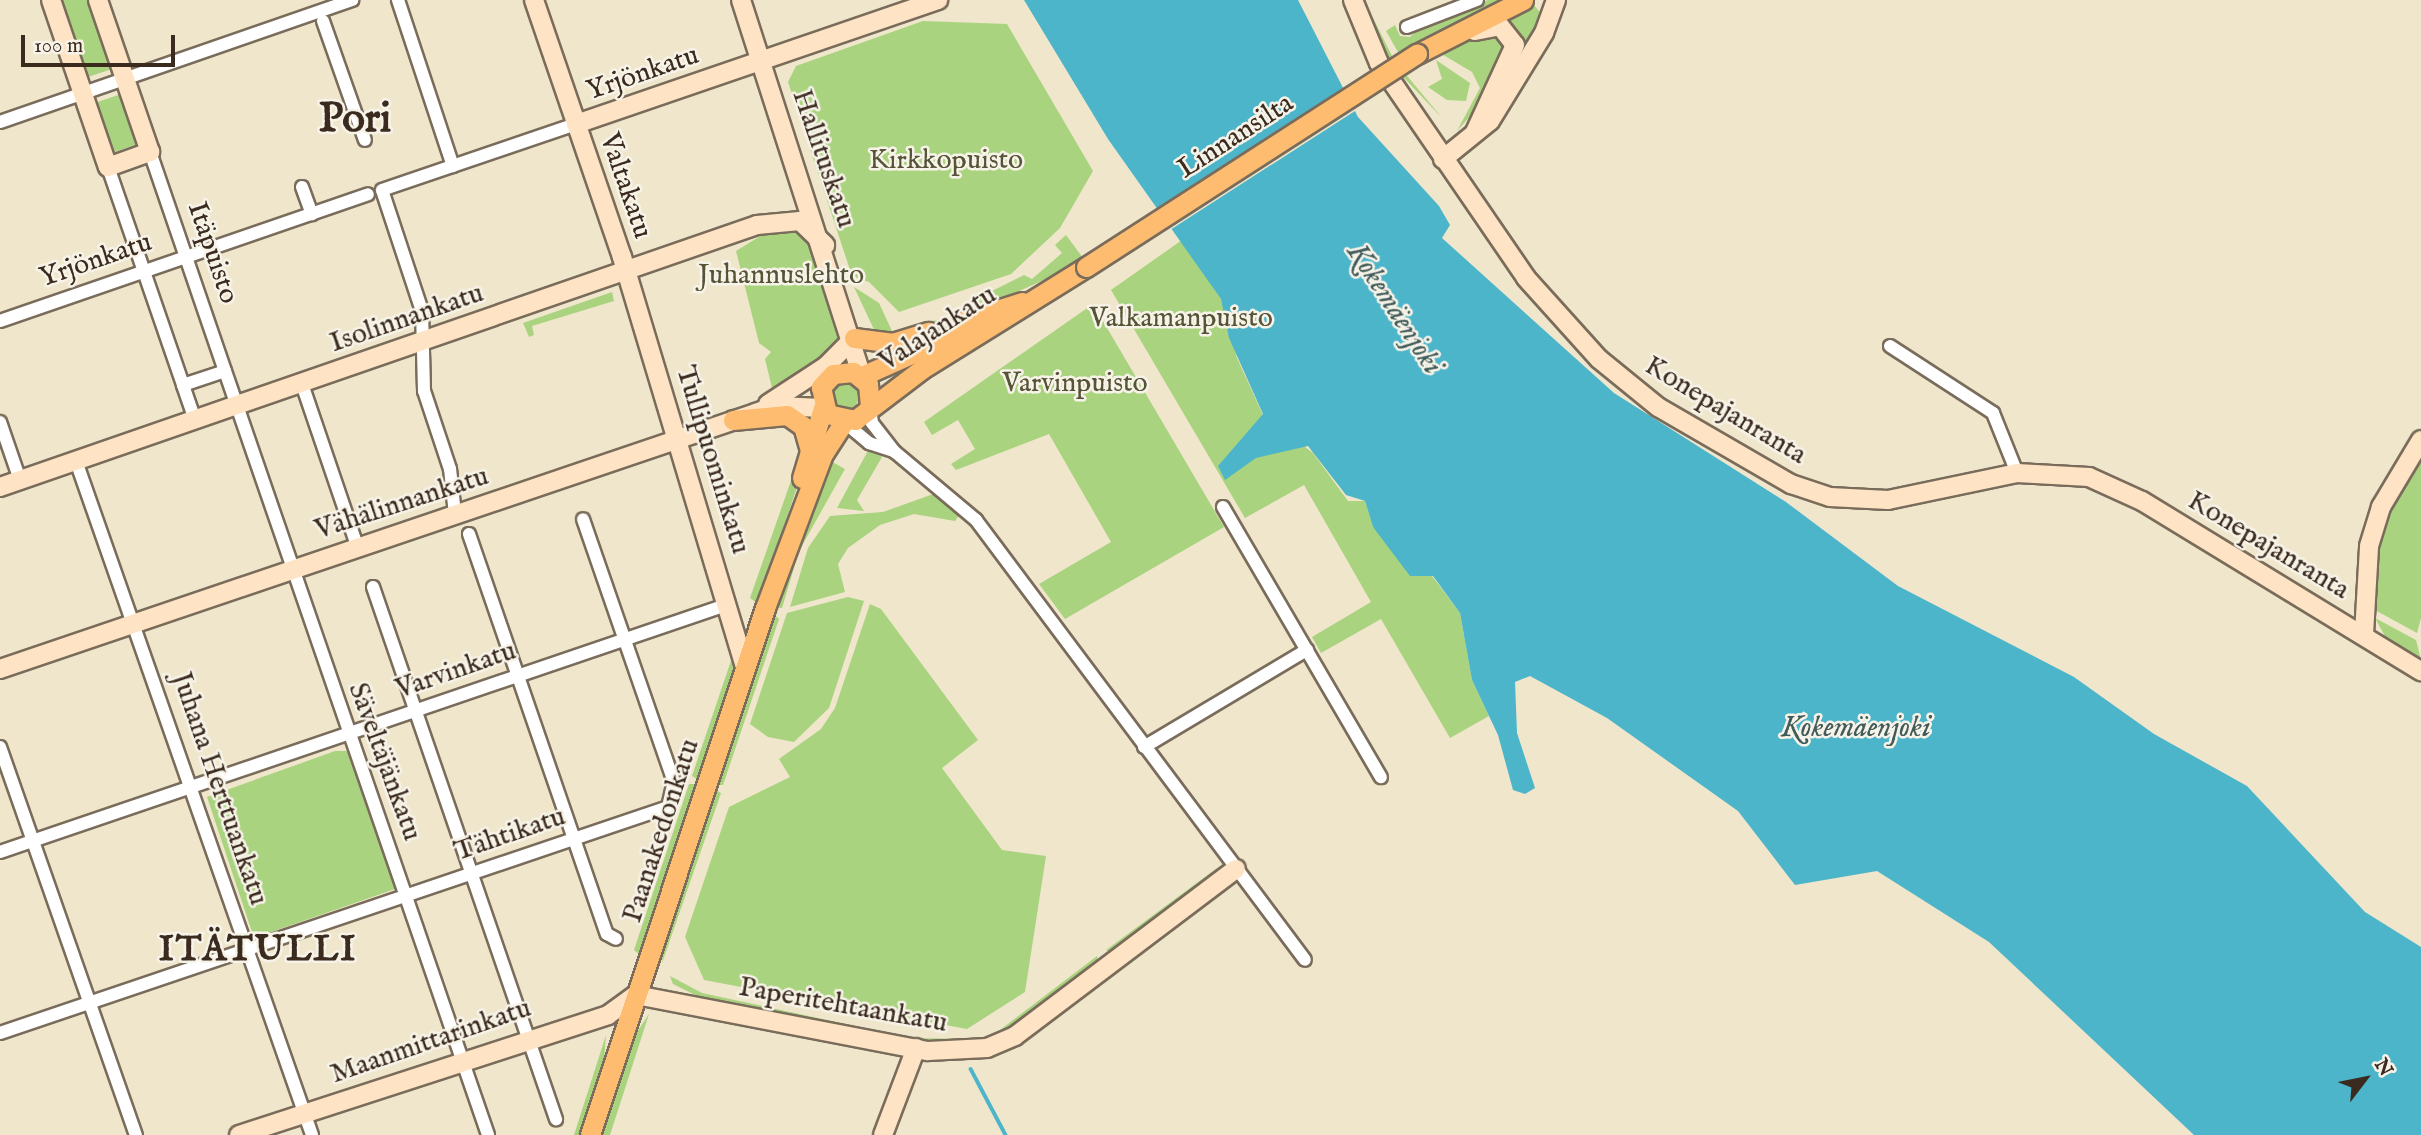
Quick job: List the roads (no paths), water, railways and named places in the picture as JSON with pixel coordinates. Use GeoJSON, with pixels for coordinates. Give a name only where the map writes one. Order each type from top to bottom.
{"type":"FeatureCollection","features":[{"type":"Feature","properties":{"kind":"main road"},"geometry":{"type":"LineString","coordinates":[[1420,52],[1523,0]]}},
{"type":"Feature","properties":{"kind":"main road","name":"Linnansilta"},"geometry":{"type":"LineString","coordinates":[[1086,267],[1420,52]]}},
{"type":"Feature","properties":{"kind":"main road","name":"Valajankatu"},"geometry":{"type":"LineString","coordinates":[[870,407],[1086,267]]}},
{"type":"Feature","properties":{"kind":"main road"},"geometry":{"type":"LineString","coordinates":[[854,338],[892,343],[1036,298]]}},
{"type":"Feature","properties":{"kind":"main road","name":"Valajankatu"},"geometry":{"type":"LineString","coordinates":[[862,376],[1036,298]]}},
{"type":"Feature","properties":{"kind":"main road"},"geometry":{"type":"LineString","coordinates":[[848,370],[862,376],[870,407],[844,422],[823,408],[820,394],[828,377],[848,370]]}},
{"type":"Feature","properties":{"kind":"main road","name":"Paanakedonkatu"},"geometry":{"type":"LineString","coordinates":[[787,545],[823,408]]}},
{"type":"Feature","properties":{"kind":"main road"},"geometry":{"type":"LineString","coordinates":[[733,420],[794,417],[810,450]]}},
{"type":"Feature","properties":{"kind":"main road","name":"Paanakedonkatu"},"geometry":{"type":"LineString","coordinates":[[590,1135],[787,545],[823,454],[844,422]]}},
{"type":"Feature","properties":{"kind":"street"},"geometry":{"type":"LineString","coordinates":[[51,0],[195,420]]}},
{"type":"Feature","properties":{"kind":"street","name":"Itäpuisto"},"geometry":{"type":"LineString","coordinates":[[97,0],[236,405]]}},
{"type":"Feature","properties":{"kind":"street"},"geometry":{"type":"LineString","coordinates":[[0,122],[352,0]]}},
{"type":"Feature","properties":{"kind":"street"},"geometry":{"type":"LineString","coordinates":[[398,0],[453,166]]}},
{"type":"Feature","properties":{"kind":"street","name":"Valtakatu"},"geometry":{"type":"LineString","coordinates":[[534,0],[624,271]]}},
{"type":"Feature","properties":{"kind":"street","name":"Hallituskatu"},"geometry":{"type":"LineString","coordinates":[[741,0],[825,245],[854,338],[862,376]]}},
{"type":"Feature","properties":{"kind":"street","name":"Yrjönkatu"},"geometry":{"type":"LineString","coordinates":[[425,340],[422,311],[382,190],[762,60],[919,3],[938,0]]}},
{"type":"Feature","properties":{"kind":"street","name":"Konepajanranta"},"geometry":{"type":"LineString","coordinates":[[1353,0],[1379,63],[1526,278],[1599,359],[1658,407],[1791,484],[1863,501],[2017,472],[2064,471],[2116,488],[2364,634],[2421,671]]}},
{"type":"Feature","properties":{"kind":"street"},"geometry":{"type":"LineString","coordinates":[[1407,27],[1477,0]]}},
{"type":"Feature","properties":{"kind":"street"},"geometry":{"type":"LineString","coordinates":[[1443,159],[1490,121],[1550,4]]}},
{"type":"Feature","properties":{"kind":"street"},"geometry":{"type":"LineString","coordinates":[[320,11],[365,140]]}},
{"type":"Feature","properties":{"kind":"street"},"geometry":{"type":"LineString","coordinates":[[1420,52],[1492,25],[1514,38],[1514,53],[1475,132]]}},
{"type":"Feature","properties":{"kind":"street"},"geometry":{"type":"LineString","coordinates":[[108,167],[150,152]]}},
{"type":"Feature","properties":{"kind":"street"},"geometry":{"type":"LineString","coordinates":[[302,187],[312,215]]}},
{"type":"Feature","properties":{"kind":"street","name":"Yrjönkatu"},"geometry":{"type":"LineString","coordinates":[[0,321],[368,194]]}},
{"type":"Feature","properties":{"kind":"street","name":"Isolinnankatu"},"geometry":{"type":"LineString","coordinates":[[0,487],[624,271],[789,218],[810,227],[825,245]]}},
{"type":"Feature","properties":{"kind":"street","name":"Tullipuominkatu"},"geometry":{"type":"LineString","coordinates":[[624,271],[729,604],[745,666]]}},
{"type":"Feature","properties":{"kind":"street"},"geometry":{"type":"LineString","coordinates":[[733,420],[783,396],[854,338]]}},
{"type":"Feature","properties":{"kind":"street"},"geometry":{"type":"LineString","coordinates":[[425,340],[424,391],[450,469],[456,514]]}},
{"type":"Feature","properties":{"kind":"street"},"geometry":{"type":"LineString","coordinates":[[1890,346],[1993,413],[2017,472]]}},
{"type":"Feature","properties":{"kind":"street"},"geometry":{"type":"LineString","coordinates":[[183,385],[225,371]]}},
{"type":"Feature","properties":{"kind":"street"},"geometry":{"type":"LineString","coordinates":[[302,384],[357,547]]}},
{"type":"Feature","properties":{"kind":"street","name":"Säveltäjänkatu"},"geometry":{"type":"LineString","coordinates":[[236,405],[488,1135]]}},
{"type":"Feature","properties":{"kind":"street","name":"Vähälinnankatu"},"geometry":{"type":"LineString","coordinates":[[0,669],[776,406],[823,408]]}},
{"type":"Feature","properties":{"kind":"street"},"geometry":{"type":"LineString","coordinates":[[870,407],[872,423],[895,452],[973,517],[1305,960]]}},
{"type":"Feature","properties":{"kind":"street"},"geometry":{"type":"LineString","coordinates":[[0,422],[20,480]]}},
{"type":"Feature","properties":{"kind":"street"},"geometry":{"type":"LineString","coordinates":[[844,422],[869,443],[895,452]]}},
{"type":"Feature","properties":{"kind":"street"},"geometry":{"type":"LineString","coordinates":[[2364,634],[2369,545],[2381,507],[2421,440]]}},
{"type":"Feature","properties":{"kind":"street","name":"Juhana Herttuankatu"},"geometry":{"type":"LineString","coordinates":[[76,461],[193,787],[312,1135]]}},
{"type":"Feature","properties":{"kind":"street"},"geometry":{"type":"LineString","coordinates":[[1223,507],[1381,777]]}},
{"type":"Feature","properties":{"kind":"street"},"geometry":{"type":"LineString","coordinates":[[583,519],[624,640]]}},
{"type":"Feature","properties":{"kind":"street"},"geometry":{"type":"LineString","coordinates":[[469,534],[607,934],[616,940]]}},
{"type":"Feature","properties":{"kind":"street"},"geometry":{"type":"LineString","coordinates":[[373,587],[556,1119]]}},
{"type":"Feature","properties":{"kind":"street","name":"Varvinkatu"},"geometry":{"type":"LineString","coordinates":[[0,852],[729,604]]}},
{"type":"Feature","properties":{"kind":"street","name":"Tähtikatu"},"geometry":{"type":"LineString","coordinates":[[0,1034],[668,807],[674,797],[624,640]]}},
{"type":"Feature","properties":{"kind":"street"},"geometry":{"type":"LineString","coordinates":[[1144,747],[1307,650]]}},
{"type":"Feature","properties":{"kind":"street"},"geometry":{"type":"LineString","coordinates":[[0,747],[136,1135]]}},
{"type":"Feature","properties":{"kind":"street","name":"Paperitehtaankatu"},"geometry":{"type":"LineString","coordinates":[[636,995],[916,1048],[967,1052],[1015,1036],[1236,869]]}},
{"type":"Feature","properties":{"kind":"street","name":"Maanmittarinkatu"},"geometry":{"type":"LineString","coordinates":[[239,1135],[528,1037],[608,1015],[636,995]]}},
{"type":"Feature","properties":{"kind":"street"},"geometry":{"type":"LineString","coordinates":[[883,1135],[916,1048]]}},
{"type":"Feature","properties":{"kind":"water","name":"Kokemäenjoki"},"geometry":{"type":"Polygon","coordinates":[[[1024,0],[1298,0],[1358,117],[1439,206],[1450,225],[1442,238],[1614,393],[1786,502],[1898,586],[2074,677],[2154,734],[2247,786],[2365,912],[2421,947],[2421,1135],[2194,1135],[1989,942],[1877,871],[1795,885],[1738,811],[1607,718],[1530,676],[1515,682],[1517,733],[1535,788],[1525,794],[1513,790],[1498,735],[1472,680],[1460,613],[1433,576],[1410,576],[1373,527],[1365,501],[1346,495],[1308,446],[1256,458],[1225,480],[1218,466],[1263,414],[1229,338],[1221,299],[1108,139],[1024,0]]]}},
{"type":"Feature","properties":{"kind":"waterway"},"geometry":{"type":"LineString","coordinates":[[971,1069],[1006,1135]]}},
{"type":"Feature","properties":{"kind":"district","name":"Pori"},"geometry":{"type":"Point","coordinates":[355,120]}},
{"type":"Feature","properties":{"kind":"district","name":"ITÄTULLI"},"geometry":{"type":"Point","coordinates":[258,951]}},
{"type":"Feature","properties":{"kind":"park label","name":"Kirkkopuisto"},"geometry":{"type":"Point","coordinates":[946,161]}},
{"type":"Feature","properties":{"kind":"park label","name":"Juhannuslehto"},"geometry":{"type":"Point","coordinates":[781,276]}},
{"type":"Feature","properties":{"kind":"park label","name":"Valkamanpuisto"},"geometry":{"type":"Point","coordinates":[1181,319]}},
{"type":"Feature","properties":{"kind":"park label","name":"Varvinpuisto"},"geometry":{"type":"Point","coordinates":[1075,384]}}]}
